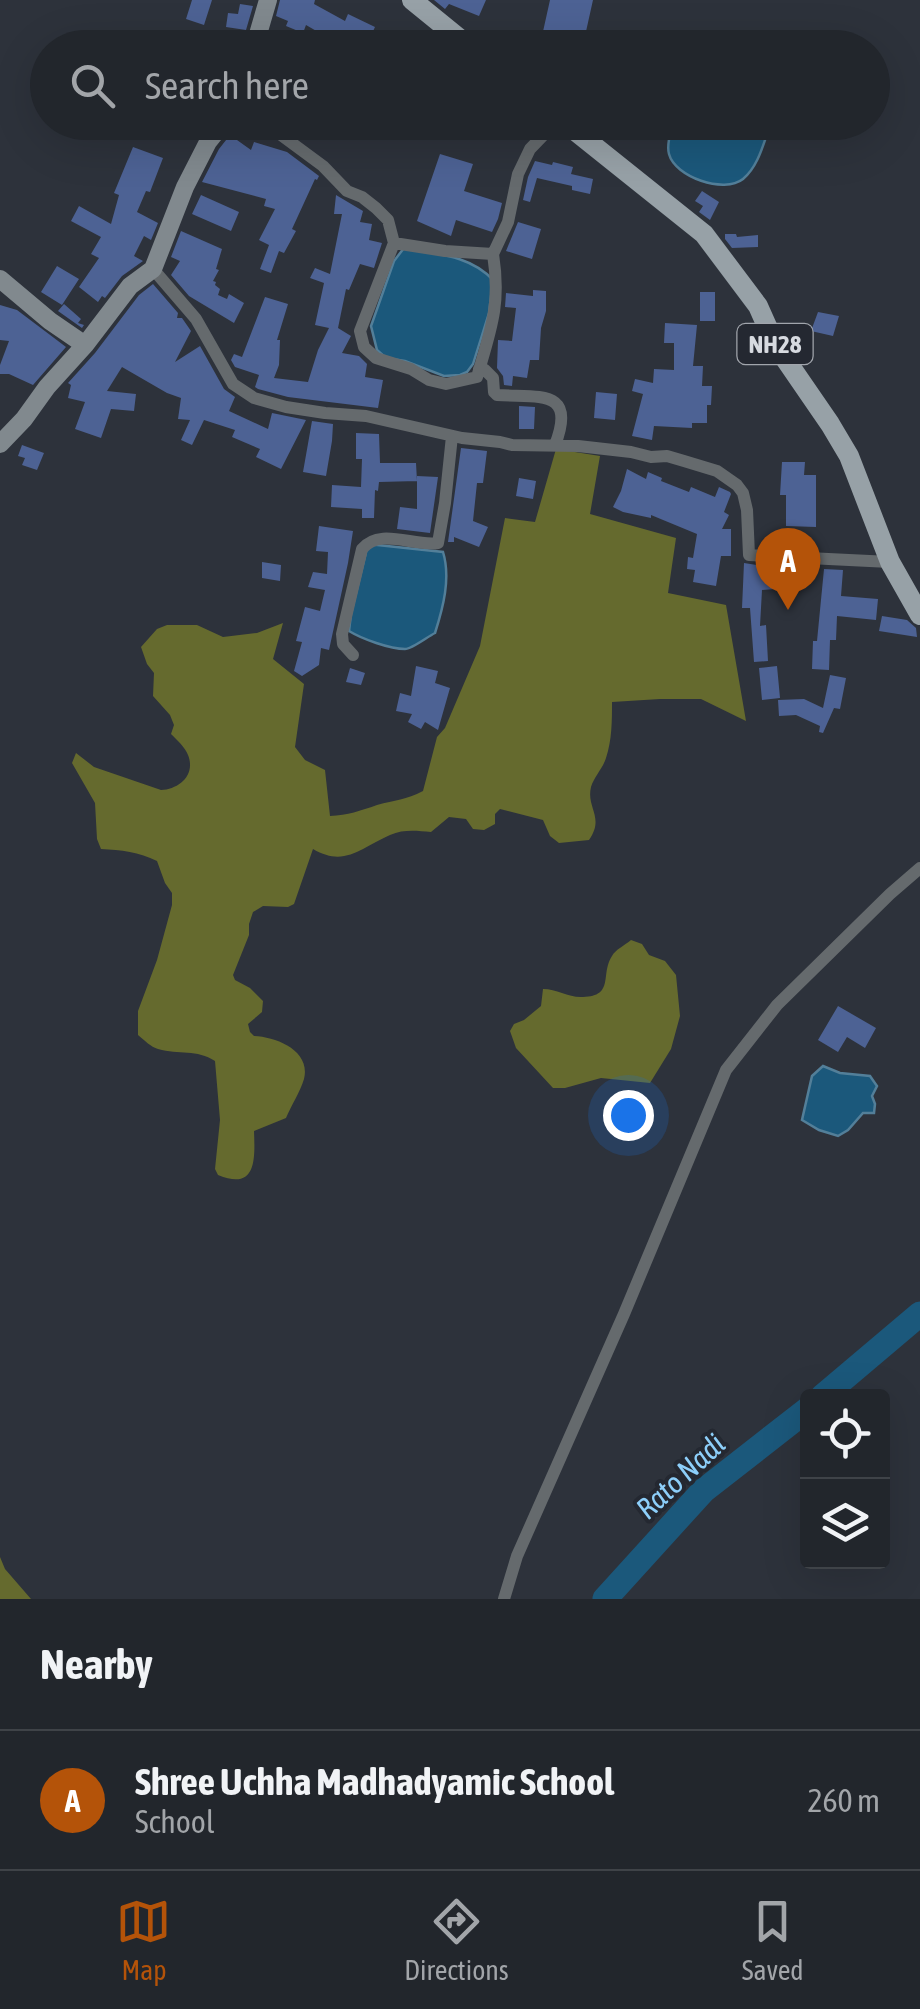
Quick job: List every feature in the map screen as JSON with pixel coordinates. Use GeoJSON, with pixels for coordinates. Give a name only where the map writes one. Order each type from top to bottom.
{"type":"FeatureCollection","features":[{"type":"Feature","properties":{"kind":"main road"},"geometry":{"type":"LineString","coordinates":[[412,0],[449,30]]}},
{"type":"Feature","properties":{"kind":"main road","name":"NH28"},"geometry":{"type":"LineString","coordinates":[[586,140],[704,234],[758,306],[775,344],[849,456],[890,562],[920,616]]}},
{"type":"Feature","properties":{"kind":"street"},"geometry":{"type":"LineString","coordinates":[[259,30],[268,0]]}},
{"type":"Feature","properties":{"kind":"street"},"geometry":{"type":"LineString","coordinates":[[0,444],[86,345],[130,286],[154,269],[185,186],[210,140]]}},
{"type":"Feature","properties":{"kind":"street"},"geometry":{"type":"LineString","coordinates":[[288,140],[388,220],[394,243],[360,331],[364,347],[376,358],[446,384],[477,377],[497,304],[493,254],[508,222],[518,174],[539,140]]}},
{"type":"Feature","properties":{"kind":"street"},"geometry":{"type":"LineString","coordinates":[[394,243],[493,254]]}},
{"type":"Feature","properties":{"kind":"street"},"geometry":{"type":"LineString","coordinates":[[154,269],[196,320],[232,384],[254,398],[286,407],[366,416],[512,445],[555,444],[668,456],[717,471],[729,477],[743,493],[749,555],[890,562]]}},
{"type":"Feature","properties":{"kind":"street"},"geometry":{"type":"LineString","coordinates":[[0,279],[86,345]]}},
{"type":"Feature","properties":{"kind":"street"},"geometry":{"type":"LineString","coordinates":[[479,369],[493,378],[497,395],[547,398],[558,403],[562,420],[555,444]]}},
{"type":"Feature","properties":{"kind":"street"},"geometry":{"type":"LineString","coordinates":[[353,655],[343,644],[342,634],[362,549],[372,540],[380,539],[438,543],[452,436]]}},
{"type":"Feature","properties":{"kind":"street"},"geometry":{"type":"LineString","coordinates":[[504,1599],[517,1556],[726,1070],[776,1005],[920,868]]}},
{"type":"Feature","properties":{"kind":"green space"},"geometry":{"type":"Polygon","coordinates":[[[556,449],[600,456],[590,514],[676,538],[668,593],[726,605],[746,721],[701,699],[612,702],[608,751],[591,787],[595,825],[589,840],[559,843],[550,836],[543,820],[500,809],[495,814],[495,824],[484,830],[473,829],[466,819],[449,817],[431,832],[395,833],[344,856],[313,849],[294,904],[263,906],[253,912],[249,935],[233,975],[263,1001],[262,1012],[248,1024],[250,1032],[282,1043],[297,1053],[305,1069],[304,1079],[286,1118],[254,1131],[253,1161],[247,1175],[231,1179],[218,1175],[215,1169],[220,1120],[215,1061],[158,1049],[138,1035],[138,1011],[157,960],[172,893],[157,861],[130,852],[101,849],[95,803],[72,763],[76,753],[94,767],[161,790],[180,784],[188,775],[190,762],[183,746],[171,734],[174,725],[170,715],[153,696],[154,673],[141,647],[157,629],[167,625],[197,625],[223,637],[257,633],[283,623],[273,659],[304,684],[295,747],[305,760],[325,770],[330,816],[423,791],[437,737],[445,728],[480,646],[505,518],[535,522],[556,449]]]}},
{"type":"Feature","properties":{"kind":"green space"},"geometry":{"type":"Polygon","coordinates":[[[631,940],[642,944],[649,955],[665,961],[676,975],[680,1016],[671,1049],[650,1083],[601,1078],[553,1088],[516,1048],[510,1031],[541,1006],[543,989],[578,997],[599,993],[612,956],[631,940]]]}},
{"type":"Feature","properties":{"kind":"green space"},"geometry":{"type":"Polygon","coordinates":[[[0,1557],[5,1569],[31,1599],[0,1599],[0,1557]]]}},
{"type":"Feature","properties":{"kind":"water"},"geometry":{"type":"Polygon","coordinates":[[[669,140],[765,140],[749,174],[724,185],[701,181],[680,170],[668,146],[669,140]]]}},
{"type":"Feature","properties":{"kind":"water"},"geometry":{"type":"Polygon","coordinates":[[[404,248],[463,260],[493,280],[489,313],[467,372],[444,376],[386,358],[377,350],[371,326],[394,261],[404,248]]]}},
{"type":"Feature","properties":{"kind":"water"},"geometry":{"type":"Polygon","coordinates":[[[368,544],[443,552],[446,582],[435,633],[412,647],[384,645],[349,631],[368,544]]]}},
{"type":"Feature","properties":{"kind":"water"},"geometry":{"type":"Polygon","coordinates":[[[823,1066],[840,1073],[870,1076],[877,1086],[872,1096],[874,1113],[863,1113],[838,1136],[802,1120],[812,1076],[823,1066]]]}},
{"type":"Feature","properties":{"kind":"building"},"geometry":{"type":"Polygon","coordinates":[[[192,0],[212,0],[204,25],[186,19],[192,0]]]}},
{"type":"Feature","properties":{"kind":"building"},"geometry":{"type":"Polygon","coordinates":[[[280,0],[315,0],[314,4],[345,21],[348,14],[375,27],[315,30],[306,25],[304,30],[296,30],[276,16],[280,0]]]}},
{"type":"Feature","properties":{"kind":"building"},"geometry":{"type":"Polygon","coordinates":[[[434,0],[486,0],[479,16],[449,4],[445,9],[434,0]]]}},
{"type":"Feature","properties":{"kind":"building"},"geometry":{"type":"Polygon","coordinates":[[[550,0],[593,0],[586,30],[543,30],[550,0]]]}},
{"type":"Feature","properties":{"kind":"building"},"geometry":{"type":"Polygon","coordinates":[[[240,4],[253,6],[246,30],[226,27],[228,13],[238,14],[240,4]]]}},
{"type":"Feature","properties":{"kind":"building"},"geometry":{"type":"Polygon","coordinates":[[[226,140],[237,140],[251,150],[254,142],[287,152],[319,176],[292,229],[296,231],[284,253],[279,251],[271,273],[260,269],[269,245],[259,240],[275,209],[264,206],[266,199],[202,182],[226,140]]]}},
{"type":"Feature","properties":{"kind":"building"},"geometry":{"type":"Polygon","coordinates":[[[133,147],[163,158],[150,192],[146,191],[137,212],[158,223],[151,240],[144,236],[134,256],[143,261],[122,276],[98,302],[79,287],[99,258],[91,254],[101,237],[71,221],[79,206],[111,224],[119,195],[114,193],[133,147]]]}},
{"type":"Feature","properties":{"kind":"building"},"geometry":{"type":"Polygon","coordinates":[[[440,154],[473,164],[464,191],[502,203],[492,232],[456,220],[451,236],[417,221],[440,154]]]}},
{"type":"Feature","properties":{"kind":"building"},"geometry":{"type":"Polygon","coordinates":[[[535,161],[573,167],[571,174],[593,179],[590,194],[537,178],[530,202],[523,200],[535,161]]]}},
{"type":"Feature","properties":{"kind":"building"},"geometry":{"type":"Polygon","coordinates":[[[702,191],[719,202],[710,220],[699,212],[703,206],[695,201],[702,191]]]}},
{"type":"Feature","properties":{"kind":"building"},"geometry":{"type":"Polygon","coordinates":[[[201,195],[239,212],[231,231],[192,214],[201,195]]]}},
{"type":"Feature","properties":{"kind":"building"},"geometry":{"type":"Polygon","coordinates":[[[336,195],[363,211],[360,222],[372,224],[369,240],[382,243],[374,268],[360,264],[349,290],[346,289],[338,328],[351,336],[342,353],[359,356],[367,364],[365,377],[383,380],[378,408],[288,397],[258,389],[255,387],[259,375],[235,367],[231,360],[234,354],[242,357],[265,297],[288,304],[277,340],[279,365],[274,378],[308,382],[329,328],[315,325],[324,283],[310,278],[315,268],[330,274],[342,214],[334,214],[336,195]]]}},
{"type":"Feature","properties":{"kind":"building"},"geometry":{"type":"Polygon","coordinates":[[[518,222],[541,229],[532,259],[506,251],[518,222]]]}},
{"type":"Feature","properties":{"kind":"building"},"geometry":{"type":"Polygon","coordinates":[[[181,231],[222,249],[213,281],[220,289],[218,295],[227,299],[229,294],[244,303],[234,323],[189,296],[171,275],[180,261],[171,257],[181,231]]]}},
{"type":"Feature","properties":{"kind":"building"},"geometry":{"type":"Polygon","coordinates":[[[725,234],[758,235],[758,247],[732,248],[725,234]]]}},
{"type":"Feature","properties":{"kind":"building"},"geometry":{"type":"Polygon","coordinates":[[[57,266],[79,279],[62,305],[41,292],[57,266]]]}},
{"type":"Feature","properties":{"kind":"building"},"geometry":{"type":"Polygon","coordinates":[[[153,284],[191,331],[175,362],[200,346],[224,389],[235,397],[229,411],[268,429],[272,413],[306,420],[281,469],[256,457],[260,449],[232,437],[235,430],[204,420],[192,445],[181,440],[190,420],[178,419],[181,398],[122,367],[107,391],[136,394],[134,411],[111,409],[101,438],[75,429],[85,402],[68,398],[68,383],[139,295],[153,284]]]}},
{"type":"Feature","properties":{"kind":"building"},"geometry":{"type":"Polygon","coordinates":[[[533,290],[546,291],[539,360],[530,360],[527,378],[513,376],[512,386],[504,385],[497,368],[498,340],[512,341],[516,308],[505,307],[506,293],[533,296],[533,290]]]}},
{"type":"Feature","properties":{"kind":"building"},"geometry":{"type":"Polygon","coordinates":[[[700,292],[715,292],[715,321],[700,321],[700,292]]]}},
{"type":"Feature","properties":{"kind":"building"},"geometry":{"type":"Polygon","coordinates":[[[64,304],[81,319],[78,323],[84,325],[82,328],[58,311],[64,304]]]}},
{"type":"Feature","properties":{"kind":"building"},"geometry":{"type":"Polygon","coordinates":[[[0,305],[17,310],[66,347],[33,385],[0,374],[9,341],[0,340],[0,305]]]}},
{"type":"Feature","properties":{"kind":"building"},"geometry":{"type":"Polygon","coordinates":[[[818,312],[839,316],[833,336],[811,331],[818,312]]]}},
{"type":"Feature","properties":{"kind":"building"},"geometry":{"type":"Polygon","coordinates":[[[665,323],[697,325],[693,366],[703,366],[702,386],[712,386],[707,423],[692,423],[692,428],[654,426],[652,440],[632,436],[643,394],[632,391],[635,379],[653,383],[654,369],[674,370],[674,343],[664,343],[665,323]]]}},
{"type":"Feature","properties":{"kind":"building"},"geometry":{"type":"Polygon","coordinates":[[[596,392],[617,394],[615,420],[594,418],[596,392]]]}},
{"type":"Feature","properties":{"kind":"building"},"geometry":{"type":"Polygon","coordinates":[[[519,406],[535,407],[534,429],[519,429],[519,406]]]}},
{"type":"Feature","properties":{"kind":"building"},"geometry":{"type":"Polygon","coordinates":[[[312,421],[333,424],[326,476],[303,472],[312,421]]]}},
{"type":"Feature","properties":{"kind":"building"},"geometry":{"type":"Polygon","coordinates":[[[356,433],[379,434],[380,463],[416,463],[417,481],[379,482],[374,518],[362,518],[362,509],[331,507],[332,485],[361,487],[362,459],[356,459],[356,433]]]}},
{"type":"Feature","properties":{"kind":"building"},"geometry":{"type":"Polygon","coordinates":[[[22,445],[44,453],[37,470],[22,465],[25,458],[18,456],[22,445]]]}},
{"type":"Feature","properties":{"kind":"building"},"geometry":{"type":"Polygon","coordinates":[[[461,448],[487,451],[483,483],[477,483],[473,521],[488,527],[479,547],[454,537],[454,542],[448,542],[461,448]]]}},
{"type":"Feature","properties":{"kind":"building"},"geometry":{"type":"Polygon","coordinates":[[[782,462],[805,462],[804,475],[816,475],[816,527],[786,526],[786,495],[780,495],[782,462]]]}},
{"type":"Feature","properties":{"kind":"building"},"geometry":{"type":"Polygon","coordinates":[[[627,469],[646,479],[648,472],[689,492],[691,487],[715,497],[719,487],[730,492],[724,512],[729,515],[722,529],[731,529],[731,556],[721,556],[716,586],[693,582],[695,570],[687,569],[697,534],[651,515],[613,507],[627,469]]]}},
{"type":"Feature","properties":{"kind":"building"},"geometry":{"type":"Polygon","coordinates":[[[417,476],[438,477],[430,533],[397,529],[400,507],[417,509],[417,476]]]}},
{"type":"Feature","properties":{"kind":"building"},"geometry":{"type":"Polygon","coordinates":[[[519,478],[536,481],[533,499],[516,496],[519,478]]]}},
{"type":"Feature","properties":{"kind":"building"},"geometry":{"type":"Polygon","coordinates":[[[319,526],[353,531],[329,650],[321,648],[319,665],[302,676],[294,671],[302,642],[296,641],[305,607],[320,611],[325,590],[308,587],[313,572],[327,574],[328,552],[316,551],[319,526]]]}},
{"type":"Feature","properties":{"kind":"building"},"geometry":{"type":"Polygon","coordinates":[[[262,562],[281,565],[280,581],[262,578],[262,562]]]}},
{"type":"Feature","properties":{"kind":"building"},"geometry":{"type":"Polygon","coordinates":[[[744,563],[763,566],[762,571],[788,569],[789,588],[762,590],[760,626],[766,625],[768,661],[754,662],[750,608],[742,608],[744,563]]]}},
{"type":"Feature","properties":{"kind":"building"},"geometry":{"type":"Polygon","coordinates":[[[824,569],[843,570],[841,596],[878,599],[876,620],[837,616],[836,640],[830,640],[829,670],[812,669],[824,569]]]}},
{"type":"Feature","properties":{"kind":"building"},"geometry":{"type":"Polygon","coordinates":[[[882,616],[907,620],[916,628],[917,637],[879,631],[882,616]]]}},
{"type":"Feature","properties":{"kind":"building"},"geometry":{"type":"Polygon","coordinates":[[[416,666],[438,671],[435,683],[450,688],[438,730],[425,722],[421,729],[408,722],[412,714],[396,711],[400,693],[411,696],[416,666]]]}},
{"type":"Feature","properties":{"kind":"building"},"geometry":{"type":"Polygon","coordinates":[[[777,666],[780,698],[762,700],[759,668],[777,666]]]}},
{"type":"Feature","properties":{"kind":"building"},"geometry":{"type":"Polygon","coordinates":[[[350,668],[365,673],[361,685],[346,682],[350,668]]]}},
{"type":"Feature","properties":{"kind":"building"},"geometry":{"type":"Polygon","coordinates":[[[830,675],[846,678],[840,709],[834,708],[823,733],[819,732],[820,726],[796,715],[779,716],[778,700],[804,699],[823,708],[830,675]]]}},
{"type":"Feature","properties":{"kind":"building"},"geometry":{"type":"Polygon","coordinates":[[[838,1006],[876,1028],[865,1048],[847,1037],[838,1052],[818,1040],[838,1006]]]}},
{"type":"Feature","properties":{"kind":"waterway","name":"Rato Nadi"},"geometry":{"type":"LineString","coordinates":[[831,1389],[920,1314]]}},
{"type":"Feature","properties":{"kind":"waterway","name":"Rato Nadi"},"geometry":{"type":"LineString","coordinates":[[605,1599],[703,1491],[800,1415]]}},
{"type":"Feature","properties":{"kind":"place","name":"Shree Uchha Madhadyamic School"},"geometry":{"type":"Point","coordinates":[788,610]}}]}
